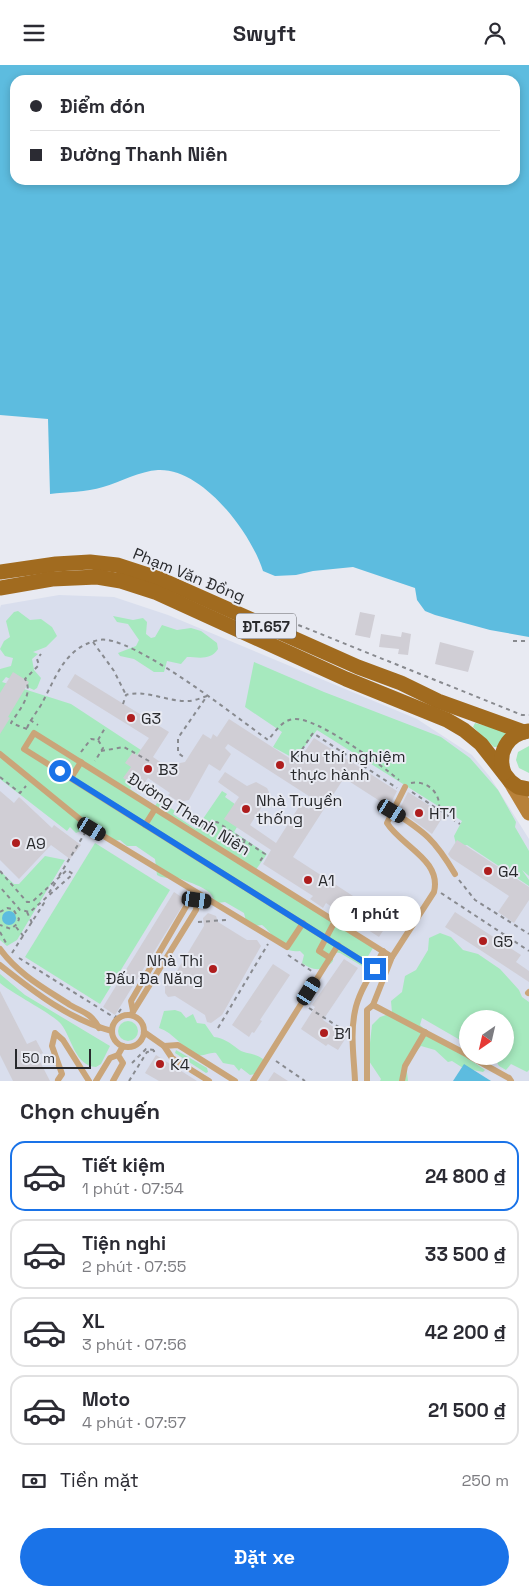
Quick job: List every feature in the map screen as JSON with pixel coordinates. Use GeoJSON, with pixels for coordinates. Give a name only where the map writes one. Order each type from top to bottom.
{"type":"FeatureCollection","features":[{"type":"Feature","properties":{"kind":"main road","name":"Phạm Văn Đồng"},"geometry":{"type":"LineString","coordinates":[[0,572],[56,564],[90,562],[118,565],[160,579],[317,649],[402,683],[438,701],[527,729]]}},
{"type":"Feature","properties":{"kind":"main road","name":"Phạm Văn Đồng"},"geometry":{"type":"LineString","coordinates":[[0,588],[52,579],[97,577],[121,581],[155,593],[346,679],[447,720],[464,730],[481,744],[507,777],[518,787],[529,789]]}},
{"type":"Feature","properties":{"kind":"main road","name":"Phạm Văn Đồng"},"geometry":{"type":"LineString","coordinates":[[507,777],[501,766],[503,748],[508,741],[527,729]]}},
{"type":"Feature","properties":{"kind":"main road"},"geometry":{"type":"LineString","coordinates":[[507,777],[529,813]]}},
{"type":"Feature","properties":{"kind":"lane","name":"Đường Thanh Niên"},"geometry":{"type":"LineString","coordinates":[[375,969],[24,749],[34,733],[392,957]]}},
{"type":"Feature","properties":{"kind":"lane"},"geometry":{"type":"LineString","coordinates":[[0,754],[87,826],[287,947],[303,923]]}},
{"type":"Feature","properties":{"kind":"lane"},"geometry":{"type":"LineString","coordinates":[[71,778],[81,763]]}},
{"type":"Feature","properties":{"kind":"lane"},"geometry":{"type":"LineString","coordinates":[[366,1081],[365,1038],[367,1010],[373,1005],[392,957],[434,891],[436,883],[430,865],[393,833],[387,823],[405,787]]}},
{"type":"Feature","properties":{"kind":"lane"},"geometry":{"type":"LineString","coordinates":[[145,825],[155,809]]}},
{"type":"Feature","properties":{"kind":"lane"},"geometry":{"type":"LineString","coordinates":[[392,811],[418,827],[440,848],[455,874]]}},
{"type":"Feature","properties":{"kind":"lane"},"geometry":{"type":"LineString","coordinates":[[213,903],[197,900],[187,905],[160,959],[131,1001],[132,1013],[139,1020],[144,1032],[164,1046],[172,1058],[208,1080],[214,1068]]}},
{"type":"Feature","properties":{"kind":"lane"},"geometry":{"type":"LineString","coordinates":[[330,958],[318,951],[335,921]]}},
{"type":"Feature","properties":{"kind":"lane"},"geometry":{"type":"LineString","coordinates":[[253,1081],[338,945]]}},
{"type":"Feature","properties":{"kind":"lane"},"geometry":{"type":"LineString","coordinates":[[0,949],[9,955],[26,976],[75,1008],[93,1016],[100,1028]]}},
{"type":"Feature","properties":{"kind":"lane"},"geometry":{"type":"LineString","coordinates":[[354,1081],[353,1037],[357,1004],[383,951]]}},
{"type":"Feature","properties":{"kind":"lane"},"geometry":{"type":"LineString","coordinates":[[0,965],[27,986],[64,1010],[100,1028],[112,1031]]}},
{"type":"Feature","properties":{"kind":"lane"},"geometry":{"type":"LineString","coordinates":[[357,1004],[367,1010]]}},
{"type":"Feature","properties":{"kind":"lane"},"geometry":{"type":"LineString","coordinates":[[373,1005],[459,1051]]}},
{"type":"Feature","properties":{"kind":"lane"},"geometry":{"type":"LineString","coordinates":[[132,1013],[119,1018],[114,1023],[112,1031],[114,1038],[123,1046],[134,1046],[139,1043],[144,1032]]}},
{"type":"Feature","properties":{"kind":"lane"},"geometry":{"type":"LineString","coordinates":[[402,1081],[405,1066],[425,1032]]}},
{"type":"Feature","properties":{"kind":"lane"},"geometry":{"type":"LineString","coordinates":[[58,1080],[62,1074],[52,1047],[55,1033],[64,1040],[89,1081]]}},
{"type":"Feature","properties":{"kind":"lane"},"geometry":{"type":"LineString","coordinates":[[353,1037],[365,1038]]}},
{"type":"Feature","properties":{"kind":"lane"},"geometry":{"type":"LineString","coordinates":[[164,1046],[178,1045],[236,1081]]}},
{"type":"Feature","properties":{"kind":"lane"},"geometry":{"type":"LineString","coordinates":[[96,1081],[110,1059],[118,1055],[123,1046]]}},
{"type":"Feature","properties":{"kind":"lane"},"geometry":{"type":"LineString","coordinates":[[113,1081],[123,1063],[118,1055]]}},
{"type":"Feature","properties":{"kind":"lane"},"geometry":{"type":"LineString","coordinates":[[485,1065],[509,1078],[510,1081]]}},
{"type":"Feature","properties":{"kind":"path"},"geometry":{"type":"LineString","coordinates":[[101,639],[117,642],[151,658],[268,740],[284,722],[293,719],[305,720],[326,730],[385,768],[405,787],[460,824]]}},
{"type":"Feature","properties":{"kind":"path"},"geometry":{"type":"LineString","coordinates":[[513,641],[529,641]]}},
{"type":"Feature","properties":{"kind":"path"},"geometry":{"type":"LineString","coordinates":[[93,642],[114,671],[126,695],[123,704]]}},
{"type":"Feature","properties":{"kind":"path"},"geometry":{"type":"LineString","coordinates":[[27,729],[11,723],[27,699],[28,691],[25,679],[39,665],[37,659],[40,654]]}},
{"type":"Feature","properties":{"kind":"path"},"geometry":{"type":"LineString","coordinates":[[126,695],[135,692],[160,699],[190,702],[207,696]]}},
{"type":"Feature","properties":{"kind":"path"},"geometry":{"type":"LineString","coordinates":[[185,758],[178,753],[178,738],[207,696]]}},
{"type":"Feature","properties":{"kind":"path"},"geometry":{"type":"LineString","coordinates":[[98,740],[105,728]]}},
{"type":"Feature","properties":{"kind":"path"},"geometry":{"type":"LineString","coordinates":[[293,763],[313,733],[402,791],[408,783],[417,782],[428,785],[438,797],[439,809]]}},
{"type":"Feature","properties":{"kind":"path"},"geometry":{"type":"LineString","coordinates":[[81,752],[90,739],[98,740],[102,744],[101,751],[95,761]]}},
{"type":"Feature","properties":{"kind":"path"},"geometry":{"type":"LineString","coordinates":[[101,751],[124,747],[148,761]]}},
{"type":"Feature","properties":{"kind":"path"},"geometry":{"type":"LineString","coordinates":[[0,777],[20,793],[31,780]]}},
{"type":"Feature","properties":{"kind":"path"},"geometry":{"type":"LineString","coordinates":[[201,830],[205,823],[217,823],[265,854],[256,866]]}},
{"type":"Feature","properties":{"kind":"path"},"geometry":{"type":"LineString","coordinates":[[80,829],[85,833],[51,892],[41,905],[24,937],[9,955],[115,1018],[125,1003]]}},
{"type":"Feature","properties":{"kind":"path"},"geometry":{"type":"LineString","coordinates":[[236,853],[245,841]]}},
{"type":"Feature","properties":{"kind":"path"},"geometry":{"type":"LineString","coordinates":[[0,871],[27,902],[32,901],[68,870],[73,874],[51,892]]}},
{"type":"Feature","properties":{"kind":"path"},"geometry":{"type":"LineString","coordinates":[[455,874],[475,900],[529,935]]}},
{"type":"Feature","properties":{"kind":"path"},"geometry":{"type":"LineString","coordinates":[[58,879],[62,883]]}},
{"type":"Feature","properties":{"kind":"path"},"geometry":{"type":"LineString","coordinates":[[0,887],[14,905],[27,912],[32,923]]}},
{"type":"Feature","properties":{"kind":"path"},"geometry":{"type":"LineString","coordinates":[[434,891],[445,893],[529,951]]}},
{"type":"Feature","properties":{"kind":"path"},"geometry":{"type":"LineString","coordinates":[[27,912],[41,905]]}},
{"type":"Feature","properties":{"kind":"path"},"geometry":{"type":"LineString","coordinates":[[0,910],[7,908],[15,911],[19,919],[15,927],[8,929],[0,925]]}},
{"type":"Feature","properties":{"kind":"path"},"geometry":{"type":"LineString","coordinates":[[196,922],[229,919]]}},
{"type":"Feature","properties":{"kind":"path"},"geometry":{"type":"LineString","coordinates":[[15,927],[24,937]]}},
{"type":"Feature","properties":{"kind":"path"},"geometry":{"type":"LineString","coordinates":[[218,1028],[269,942],[264,939]]}},
{"type":"Feature","properties":{"kind":"path"},"geometry":{"type":"LineString","coordinates":[[286,953],[318,975]]}},
{"type":"Feature","properties":{"kind":"path"},"geometry":{"type":"LineString","coordinates":[[304,1011],[307,1007],[346,1032]]}},
{"type":"Feature","properties":{"kind":"path"},"geometry":{"type":"LineString","coordinates":[[136,1081],[130,1080],[147,1052],[158,1051]]}},
{"type":"Feature","properties":{"kind":"path"},"geometry":{"type":"LineString","coordinates":[[279,1053],[274,1061],[305,1081]]}},
{"type":"Feature","properties":{"kind":"shaded area"},"geometry":{"type":"Polygon","coordinates":[[[59,595],[114,597],[168,615],[417,719],[472,755],[490,777],[529,839],[529,1081],[0,1081],[1,605],[59,595]]]}},
{"type":"Feature","properties":{"kind":"green space"},"geometry":{"type":"Polygon","coordinates":[[[18,611],[30,620],[41,619],[52,627],[57,636],[46,647],[33,652],[38,654],[32,659],[34,670],[41,678],[37,688],[34,690],[6,677],[2,682],[71,704],[147,754],[130,789],[155,806],[159,800],[175,811],[173,814],[196,829],[222,791],[227,794],[225,797],[246,812],[234,832],[267,854],[255,871],[373,948],[362,966],[340,953],[332,952],[333,961],[326,967],[314,969],[306,966],[302,963],[304,955],[300,951],[288,950],[283,947],[262,925],[253,926],[246,921],[244,913],[225,902],[217,903],[204,888],[178,878],[157,875],[155,859],[136,846],[127,846],[120,840],[112,841],[85,829],[76,833],[70,827],[67,831],[0,779],[0,669],[11,666],[13,658],[5,656],[0,649],[4,641],[10,637],[6,621],[14,612],[18,611]]]}},
{"type":"Feature","properties":{"kind":"green space"},"geometry":{"type":"Polygon","coordinates":[[[113,616],[133,620],[143,618],[147,622],[146,634],[151,638],[155,637],[162,625],[177,630],[191,628],[201,631],[217,643],[218,649],[208,657],[187,657],[181,664],[167,661],[164,672],[154,672],[134,659],[120,656],[118,653],[136,646],[139,640],[128,624],[117,622],[113,616]]]}},
{"type":"Feature","properties":{"kind":"green space"},"geometry":{"type":"Polygon","coordinates":[[[254,662],[324,692],[441,737],[470,758],[498,790],[516,822],[515,827],[529,851],[529,876],[522,870],[529,880],[529,886],[467,845],[456,844],[454,836],[462,821],[317,730],[295,759],[273,747],[282,732],[245,707],[254,662]]]}},
{"type":"Feature","properties":{"kind":"green space"},"geometry":{"type":"Polygon","coordinates":[[[475,723],[505,731],[506,735],[498,747],[494,747],[473,727],[475,723]]]}},
{"type":"Feature","properties":{"kind":"green space"},"geometry":{"type":"Polygon","coordinates":[[[529,746],[529,773],[519,768],[516,760],[518,752],[529,746]]]}},
{"type":"Feature","properties":{"kind":"green space"},"geometry":{"type":"Polygon","coordinates":[[[95,843],[170,890],[100,1004],[25,957],[95,843]]]}},
{"type":"Feature","properties":{"kind":"green space"},"geometry":{"type":"Polygon","coordinates":[[[45,856],[65,860],[17,940],[7,946],[0,940],[0,871],[14,884],[19,884],[45,856]]]}},
{"type":"Feature","properties":{"kind":"green space"},"geometry":{"type":"Polygon","coordinates":[[[440,933],[451,937],[463,950],[478,954],[500,969],[519,990],[522,997],[529,1002],[529,1070],[527,1072],[513,1065],[514,1010],[459,1010],[459,1039],[422,1018],[420,1025],[459,1052],[459,1065],[478,1065],[485,1070],[483,1072],[463,1068],[452,1061],[448,1062],[435,1050],[421,1046],[406,1064],[408,1081],[380,1081],[381,1079],[369,1061],[367,1046],[370,1043],[372,1025],[380,1017],[392,1013],[391,1001],[402,992],[405,976],[416,970],[428,950],[429,938],[440,933]]]}},
{"type":"Feature","properties":{"kind":"green space"},"geometry":{"type":"Polygon","coordinates":[[[0,974],[25,995],[110,1046],[101,1064],[96,1067],[83,1062],[61,1024],[0,983],[0,974]]]}},
{"type":"Feature","properties":{"kind":"green space"},"geometry":{"type":"Polygon","coordinates":[[[175,1010],[181,1012],[186,1018],[193,1014],[197,1023],[205,1024],[214,1037],[230,1043],[241,1051],[263,1059],[255,1074],[250,1075],[241,1068],[239,1071],[234,1065],[223,1063],[216,1053],[197,1055],[169,1033],[159,1028],[164,1011],[175,1010]]]}},
{"type":"Feature","properties":{"kind":"green space"},"geometry":{"type":"Polygon","coordinates":[[[128,1021],[135,1024],[138,1031],[135,1038],[128,1041],[121,1038],[118,1031],[121,1024],[128,1021]]]}},
{"type":"Feature","properties":{"kind":"green space"},"geometry":{"type":"Polygon","coordinates":[[[176,1050],[207,1068],[208,1072],[206,1073],[175,1053],[176,1050]]]}},
{"type":"Feature","properties":{"kind":"green space"},"geometry":{"type":"Polygon","coordinates":[[[498,1065],[510,1065],[506,1070],[498,1065]]]}},
{"type":"Feature","properties":{"kind":"water"},"geometry":{"type":"Polygon","coordinates":[[[0,65],[529,65],[529,637],[490,630],[435,615],[425,611],[417,600],[415,588],[353,567],[275,576],[263,571],[248,539],[223,505],[192,480],[175,472],[151,471],[97,489],[50,494],[48,419],[0,415],[0,65]]]}},
{"type":"Feature","properties":{"kind":"water"},"geometry":{"type":"Polygon","coordinates":[[[6,911],[12,911],[16,918],[12,925],[6,925],[2,921],[2,915],[6,911]]]}},
{"type":"Feature","properties":{"kind":"water"},"geometry":{"type":"Polygon","coordinates":[[[463,1065],[466,1065],[491,1081],[453,1081],[463,1065]]]}},
{"type":"Feature","properties":{"kind":"building"},"geometry":{"type":"Polygon","coordinates":[[[360,612],[375,615],[370,638],[355,635],[360,612]]]}},
{"type":"Feature","properties":{"kind":"building"},"geometry":{"type":"Polygon","coordinates":[[[402,632],[411,634],[408,655],[398,654],[399,649],[379,647],[381,634],[401,637],[402,632]]]}},
{"type":"Feature","properties":{"kind":"building"},"geometry":{"type":"Polygon","coordinates":[[[440,642],[474,651],[468,672],[435,664],[440,642]]]}},
{"type":"Feature","properties":{"kind":"building"},"geometry":{"type":"Polygon","coordinates":[[[13,672],[29,682],[0,734],[0,693],[13,672]]]}},
{"type":"Feature","properties":{"kind":"building"},"geometry":{"type":"Polygon","coordinates":[[[75,674],[169,732],[153,757],[166,766],[185,762],[203,734],[211,739],[213,734],[217,737],[229,719],[297,763],[314,738],[397,791],[389,807],[344,778],[293,857],[390,920],[379,937],[326,903],[323,908],[310,899],[313,896],[263,864],[271,850],[224,819],[239,797],[218,782],[225,772],[247,786],[256,782],[267,788],[269,792],[267,799],[250,825],[276,843],[300,805],[309,809],[315,800],[228,744],[225,748],[231,754],[220,771],[209,764],[189,800],[179,802],[168,795],[170,793],[148,778],[140,789],[123,778],[131,767],[125,763],[133,752],[137,755],[149,738],[67,687],[75,674]]]}},
{"type":"Feature","properties":{"kind":"building"},"geometry":{"type":"Polygon","coordinates":[[[0,791],[14,803],[19,797],[52,828],[54,825],[81,845],[70,859],[51,845],[19,879],[0,860],[0,791]]]}},
{"type":"Feature","properties":{"kind":"building","name":"HT1"},"geometry":{"type":"Polygon","coordinates":[[[408,792],[444,815],[432,834],[399,810],[408,792]]]}},
{"type":"Feature","properties":{"kind":"building","name":"G4"},"geometry":{"type":"Polygon","coordinates":[[[457,840],[529,887],[529,900],[514,923],[498,912],[509,896],[451,858],[448,854],[457,840]]]}},
{"type":"Feature","properties":{"kind":"building"},"geometry":{"type":"Polygon","coordinates":[[[174,892],[186,900],[115,1015],[103,1007],[174,892]]]}},
{"type":"Feature","properties":{"kind":"building","name":"G5"},"geometry":{"type":"Polygon","coordinates":[[[455,912],[521,955],[516,962],[529,971],[529,982],[445,927],[455,912]]]}},
{"type":"Feature","properties":{"kind":"building","name":"Nhà Thi Đấu Đa Năng"},"geometry":{"type":"Polygon","coordinates":[[[208,913],[216,916],[218,922],[247,940],[257,940],[261,946],[222,1015],[211,1023],[207,1022],[205,1015],[175,996],[168,997],[165,993],[165,981],[169,984],[204,926],[203,918],[208,913]]]}},
{"type":"Feature","properties":{"kind":"building"},"geometry":{"type":"Polygon","coordinates":[[[344,959],[358,968],[323,1020],[347,1036],[338,1050],[328,1044],[326,1046],[301,1029],[315,1007],[312,1005],[344,959]]]}},
{"type":"Feature","properties":{"kind":"building"},"geometry":{"type":"Polygon","coordinates":[[[273,964],[290,975],[260,1020],[262,1021],[249,1037],[232,1025],[273,964]]]}},
{"type":"Feature","properties":{"kind":"building"},"geometry":{"type":"Polygon","coordinates":[[[0,991],[27,1044],[36,1040],[43,1053],[37,1056],[50,1081],[13,1081],[0,1055],[0,991]]]}},
{"type":"Feature","properties":{"kind":"building","name":"K4"},"geometry":{"type":"Polygon","coordinates":[[[156,1055],[197,1081],[159,1081],[145,1073],[156,1055]]]}},
{"type":"Feature","properties":{"kind":"building"},"geometry":{"type":"Polygon","coordinates":[[[274,1072],[288,1081],[268,1081],[274,1072]]]}},
{"type":"Feature","properties":{"kind":"place","name":"G3"},"geometry":{"type":"Point","coordinates":[131,718]}},
{"type":"Feature","properties":{"kind":"place","name":"Khu thí nghiệm thực hành"},"geometry":{"type":"Point","coordinates":[280,765]}},
{"type":"Feature","properties":{"kind":"place","name":"B3"},"geometry":{"type":"Point","coordinates":[148,769]}},
{"type":"Feature","properties":{"kind":"place","name":"Nhà Truyền thống"},"geometry":{"type":"Point","coordinates":[246,809]}},
{"type":"Feature","properties":{"kind":"place","name":"HT1"},"geometry":{"type":"Point","coordinates":[419,813]}},
{"type":"Feature","properties":{"kind":"place","name":"A9"},"geometry":{"type":"Point","coordinates":[16,843]}},
{"type":"Feature","properties":{"kind":"place","name":"G4"},"geometry":{"type":"Point","coordinates":[488,871]}},
{"type":"Feature","properties":{"kind":"place","name":"A1"},"geometry":{"type":"Point","coordinates":[308,880]}},
{"type":"Feature","properties":{"kind":"place","name":"G5"},"geometry":{"type":"Point","coordinates":[483,941]}},
{"type":"Feature","properties":{"kind":"place","name":"Nhà Thi Đấu Đa Năng"},"geometry":{"type":"Point","coordinates":[213,969]}},
{"type":"Feature","properties":{"kind":"place","name":"B1"},"geometry":{"type":"Point","coordinates":[324,1033]}},
{"type":"Feature","properties":{"kind":"place","name":"K4"},"geometry":{"type":"Point","coordinates":[160,1064]}},
{"type":"Feature","properties":{"kind":"route"},"geometry":{"type":"LineString","coordinates":[[60,771],[375,969]]}}]}
